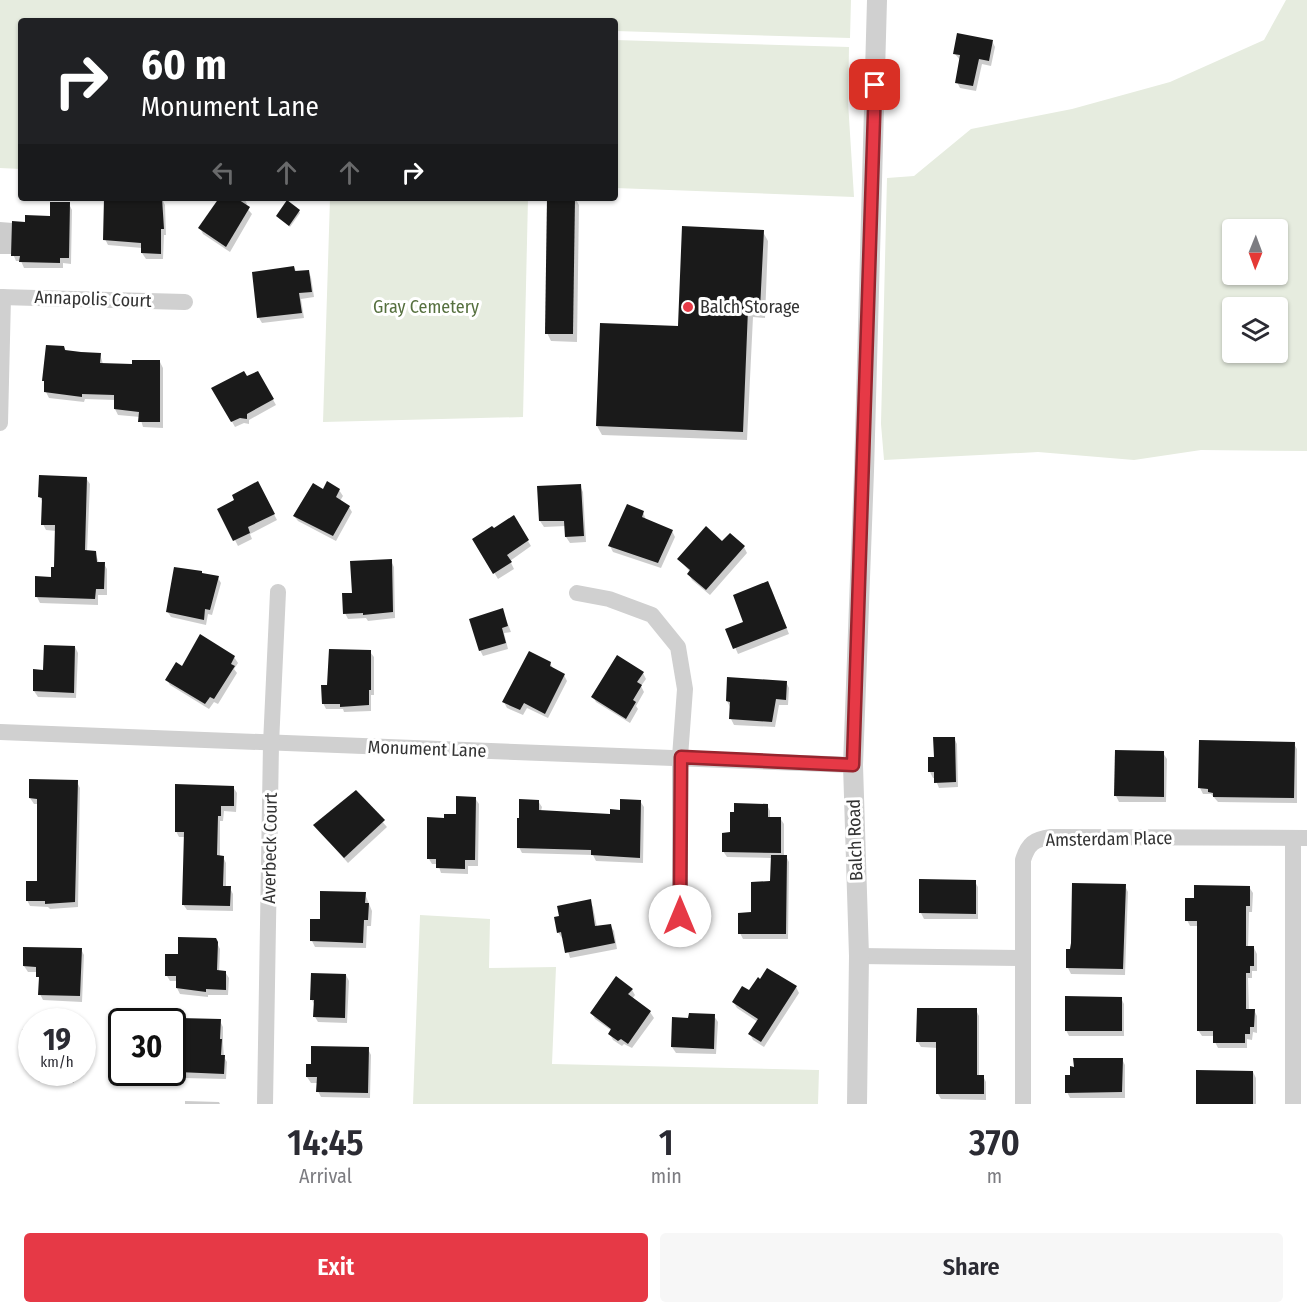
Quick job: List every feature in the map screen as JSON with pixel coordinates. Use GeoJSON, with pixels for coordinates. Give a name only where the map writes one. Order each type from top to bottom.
{"type":"FeatureCollection","features":[{"type":"Feature","properties":{"kind":"street","name":"Balch Road"},"geometry":{"type":"LineString","coordinates":[[857,1104],[859,956],[853,765],[877,0]]}},
{"type":"Feature","properties":{"kind":"street","name":"Annapolis Court"},"geometry":{"type":"LineString","coordinates":[[1,297],[185,302]]}},
{"type":"Feature","properties":{"kind":"street"},"geometry":{"type":"LineString","coordinates":[[0,423],[1,297]]}},
{"type":"Feature","properties":{"kind":"street","name":"Averbeck Court"},"geometry":{"type":"LineString","coordinates":[[265,1104],[271,744],[278,592]]}},
{"type":"Feature","properties":{"kind":"street"},"geometry":{"type":"LineString","coordinates":[[577,593],[609,599],[652,615],[678,647],[685,689],[681,757],[680,936]]}},
{"type":"Feature","properties":{"kind":"street","name":"Monument Lane"},"geometry":{"type":"LineString","coordinates":[[0,732],[853,765]]}},
{"type":"Feature","properties":{"kind":"street","name":"Amsterdam Place"},"geometry":{"type":"LineString","coordinates":[[1023,1104],[1023,860],[1026,850],[1033,842],[1051,837],[1300,838]]}},
{"type":"Feature","properties":{"kind":"street"},"geometry":{"type":"LineString","coordinates":[[1293,1104],[1300,838]]}},
{"type":"Feature","properties":{"kind":"street"},"geometry":{"type":"LineString","coordinates":[[859,956],[1023,958]]}},
{"type":"Feature","properties":{"kind":"green space"},"geometry":{"type":"Polygon","coordinates":[[[0,0],[851,0],[850,38],[618,31],[618,18],[18,18],[18,169],[0,168],[0,0]]]}},
{"type":"Feature","properties":{"kind":"green space"},"geometry":{"type":"Polygon","coordinates":[[[1286,0],[1307,0],[1307,451],[1201,450],[1134,460],[1038,452],[884,460],[881,424],[887,178],[914,176],[971,129],[1072,109],[1170,82],[1264,40],[1286,0]]]}},
{"type":"Feature","properties":{"kind":"green space"},"geometry":{"type":"Polygon","coordinates":[[[618,40],[849,47],[848,102],[854,197],[618,188],[618,40]]]}},
{"type":"Feature","properties":{"kind":"green space","name":"Gray Cemetery"},"geometry":{"type":"Polygon","coordinates":[[[330,201],[528,201],[523,417],[323,422],[330,201]]]}},
{"type":"Feature","properties":{"kind":"green space"},"geometry":{"type":"Polygon","coordinates":[[[420,915],[490,919],[489,968],[556,967],[552,1064],[819,1070],[818,1104],[413,1104],[420,915]]]}},
{"type":"Feature","properties":{"kind":"building"},"geometry":{"type":"Polygon","coordinates":[[[957,33],[993,40],[989,61],[979,59],[973,86],[955,83],[960,55],[953,54],[957,33]]]}},
{"type":"Feature","properties":{"kind":"building"},"geometry":{"type":"Polygon","coordinates":[[[104,201],[162,201],[164,229],[161,229],[161,254],[141,253],[141,243],[103,240],[104,201]]]}},
{"type":"Feature","properties":{"kind":"building"},"geometry":{"type":"Polygon","coordinates":[[[217,201],[241,201],[250,207],[226,247],[198,228],[217,201]]]}},
{"type":"Feature","properties":{"kind":"building"},"geometry":{"type":"Polygon","coordinates":[[[286,201],[300,210],[289,226],[276,216],[286,201]]]}},
{"type":"Feature","properties":{"kind":"building"},"geometry":{"type":"Polygon","coordinates":[[[547,201],[575,201],[573,334],[545,334],[547,201]]]}},
{"type":"Feature","properties":{"kind":"building"},"geometry":{"type":"Polygon","coordinates":[[[50,202],[70,202],[69,258],[60,258],[60,263],[19,262],[20,256],[11,256],[12,221],[25,222],[25,215],[50,216],[50,202]]]}},
{"type":"Feature","properties":{"kind":"building"},"geometry":{"type":"Polygon","coordinates":[[[682,226],[764,230],[760,309],[748,309],[743,432],[596,426],[600,323],[678,326],[682,226]]]}},
{"type":"Feature","properties":{"kind":"building"},"geometry":{"type":"Polygon","coordinates":[[[294,266],[295,271],[309,270],[312,292],[299,293],[302,313],[257,318],[252,272],[294,266]]]}},
{"type":"Feature","properties":{"kind":"building"},"geometry":{"type":"Polygon","coordinates":[[[46,345],[64,346],[65,350],[101,353],[100,363],[132,364],[132,360],[160,360],[160,422],[138,422],[139,412],[114,409],[114,395],[82,394],[82,397],[44,392],[44,381],[42,381],[46,345]]]}},
{"type":"Feature","properties":{"kind":"building"},"geometry":{"type":"Polygon","coordinates":[[[244,371],[247,376],[258,371],[274,399],[247,414],[247,419],[240,418],[231,422],[211,388],[244,371]]]}},
{"type":"Feature","properties":{"kind":"building"},"geometry":{"type":"Polygon","coordinates":[[[39,475],[87,477],[85,550],[96,551],[97,562],[105,562],[104,589],[96,589],[95,599],[35,597],[35,576],[51,577],[51,567],[54,567],[55,525],[41,525],[42,498],[38,497],[39,475]]]}},
{"type":"Feature","properties":{"kind":"building"},"geometry":{"type":"Polygon","coordinates":[[[258,481],[275,514],[248,527],[250,533],[233,541],[217,509],[234,500],[232,495],[258,481]]]}},
{"type":"Feature","properties":{"kind":"building"},"geometry":{"type":"Polygon","coordinates":[[[327,481],[340,489],[336,497],[350,506],[333,536],[293,516],[313,483],[323,489],[327,481]]]}},
{"type":"Feature","properties":{"kind":"building"},"geometry":{"type":"Polygon","coordinates":[[[581,484],[584,536],[565,537],[564,521],[539,521],[537,486],[581,484]]]}},
{"type":"Feature","properties":{"kind":"building"},"geometry":{"type":"Polygon","coordinates":[[[627,504],[644,511],[642,517],[673,530],[658,563],[608,546],[627,504]]]}},
{"type":"Feature","properties":{"kind":"building"},"geometry":{"type":"Polygon","coordinates":[[[514,515],[529,540],[507,555],[512,562],[493,574],[472,539],[514,515]]]}},
{"type":"Feature","properties":{"kind":"building"},"geometry":{"type":"Polygon","coordinates":[[[706,526],[722,541],[730,533],[745,546],[706,590],[687,574],[690,570],[677,559],[706,526]]]}},
{"type":"Feature","properties":{"kind":"building"},"geometry":{"type":"Polygon","coordinates":[[[392,559],[393,612],[343,614],[342,593],[352,593],[350,561],[392,559]]]}},
{"type":"Feature","properties":{"kind":"building"},"geometry":{"type":"Polygon","coordinates":[[[174,567],[219,576],[210,610],[205,609],[204,620],[166,612],[174,567]]]}},
{"type":"Feature","properties":{"kind":"building"},"geometry":{"type":"Polygon","coordinates":[[[768,581],[787,628],[733,649],[725,629],[743,622],[733,595],[768,581]]]}},
{"type":"Feature","properties":{"kind":"building"},"geometry":{"type":"Polygon","coordinates":[[[503,608],[508,626],[502,628],[506,643],[479,651],[469,619],[503,608]]]}},
{"type":"Feature","properties":{"kind":"building"},"geometry":{"type":"Polygon","coordinates":[[[200,634],[235,656],[231,664],[235,666],[214,699],[210,697],[205,704],[165,680],[176,662],[182,666],[200,634]]]}},
{"type":"Feature","properties":{"kind":"building"},"geometry":{"type":"Polygon","coordinates":[[[44,645],[75,646],[74,693],[33,691],[33,669],[43,670],[44,645]]]}},
{"type":"Feature","properties":{"kind":"building"},"geometry":{"type":"Polygon","coordinates":[[[329,649],[371,650],[369,705],[340,707],[340,704],[322,704],[321,685],[327,685],[329,649]]]}},
{"type":"Feature","properties":{"kind":"building"},"geometry":{"type":"Polygon","coordinates":[[[529,651],[551,662],[550,666],[565,674],[545,714],[524,703],[520,710],[502,702],[529,651]]]}},
{"type":"Feature","properties":{"kind":"building"},"geometry":{"type":"Polygon","coordinates":[[[617,655],[644,672],[637,682],[642,685],[633,700],[636,702],[626,719],[591,697],[617,655]]]}},
{"type":"Feature","properties":{"kind":"building"},"geometry":{"type":"Polygon","coordinates":[[[727,677],[787,681],[786,700],[776,699],[772,722],[729,719],[730,702],[726,701],[727,677]]]}},
{"type":"Feature","properties":{"kind":"building"},"geometry":{"type":"Polygon","coordinates":[[[933,737],[955,737],[956,782],[934,783],[934,772],[928,772],[928,757],[934,757],[933,737]]]}},
{"type":"Feature","properties":{"kind":"building"},"geometry":{"type":"Polygon","coordinates":[[[1199,740],[1295,742],[1294,798],[1213,797],[1213,793],[1208,792],[1208,789],[1198,788],[1199,740]]]}},
{"type":"Feature","properties":{"kind":"building"},"geometry":{"type":"Polygon","coordinates":[[[1115,750],[1164,751],[1164,797],[1114,796],[1115,750]]]}},
{"type":"Feature","properties":{"kind":"building"},"geometry":{"type":"Polygon","coordinates":[[[29,779],[78,780],[75,902],[45,904],[45,901],[26,901],[26,881],[37,881],[37,799],[29,798],[29,779]]]}},
{"type":"Feature","properties":{"kind":"building"},"geometry":{"type":"Polygon","coordinates":[[[175,784],[234,786],[234,806],[221,806],[221,816],[218,816],[217,855],[224,856],[223,886],[231,886],[230,906],[182,905],[184,832],[175,832],[175,784]]]}},
{"type":"Feature","properties":{"kind":"building"},"geometry":{"type":"Polygon","coordinates":[[[356,790],[385,820],[344,858],[313,825],[356,790]]]}},
{"type":"Feature","properties":{"kind":"building"},"geometry":{"type":"Polygon","coordinates":[[[456,796],[476,797],[475,860],[465,860],[465,869],[436,868],[436,859],[427,859],[427,817],[444,818],[444,814],[456,814],[456,796]]]}},
{"type":"Feature","properties":{"kind":"building"},"geometry":{"type":"Polygon","coordinates":[[[519,799],[539,800],[539,810],[610,814],[610,809],[620,810],[620,799],[641,800],[640,858],[591,855],[591,850],[517,848],[519,799]]]}},
{"type":"Feature","properties":{"kind":"building"},"geometry":{"type":"Polygon","coordinates":[[[734,803],[768,804],[768,817],[781,817],[781,853],[722,852],[722,833],[730,832],[730,812],[734,812],[734,803]]]}},
{"type":"Feature","properties":{"kind":"building"},"geometry":{"type":"Polygon","coordinates":[[[771,855],[787,855],[786,934],[738,934],[738,913],[751,912],[751,882],[770,881],[771,855]]]}},
{"type":"Feature","properties":{"kind":"building"},"geometry":{"type":"Polygon","coordinates":[[[919,879],[976,880],[976,914],[919,913],[919,879]]]}},
{"type":"Feature","properties":{"kind":"building"},"geometry":{"type":"Polygon","coordinates":[[[1072,883],[1126,884],[1123,969],[1066,968],[1066,949],[1070,949],[1071,943],[1072,883]]]}},
{"type":"Feature","properties":{"kind":"building"},"geometry":{"type":"Polygon","coordinates":[[[1194,885],[1250,886],[1250,906],[1246,906],[1246,946],[1254,946],[1254,966],[1250,966],[1250,973],[1246,973],[1246,1009],[1255,1009],[1254,1027],[1250,1027],[1250,1034],[1245,1034],[1245,1043],[1213,1043],[1213,1031],[1197,1031],[1197,921],[1185,921],[1185,898],[1194,898],[1194,885]]]}},
{"type":"Feature","properties":{"kind":"building"},"geometry":{"type":"Polygon","coordinates":[[[320,891],[366,892],[365,903],[369,903],[368,920],[364,920],[363,943],[310,941],[310,919],[320,919],[320,891]]]}},
{"type":"Feature","properties":{"kind":"building"},"geometry":{"type":"Polygon","coordinates":[[[591,899],[595,926],[611,924],[615,943],[565,953],[561,932],[557,933],[554,917],[559,916],[557,906],[591,899]]]}},
{"type":"Feature","properties":{"kind":"building"},"geometry":{"type":"Polygon","coordinates":[[[178,937],[216,938],[218,942],[217,970],[226,971],[226,990],[206,989],[206,992],[176,988],[176,976],[165,976],[165,954],[178,954],[178,937]]]}},
{"type":"Feature","properties":{"kind":"building"},"geometry":{"type":"Polygon","coordinates":[[[23,947],[82,948],[80,996],[38,995],[39,977],[36,977],[36,967],[23,966],[23,947]]]}},
{"type":"Feature","properties":{"kind":"building"},"geometry":{"type":"Polygon","coordinates":[[[767,968],[797,986],[761,1042],[748,1034],[758,1019],[732,1002],[742,986],[749,990],[767,968]]]}},
{"type":"Feature","properties":{"kind":"building"},"geometry":{"type":"Polygon","coordinates":[[[311,973],[346,974],[345,1018],[313,1017],[314,1000],[310,1000],[311,973]]]}},
{"type":"Feature","properties":{"kind":"building"},"geometry":{"type":"Polygon","coordinates":[[[616,976],[633,989],[628,994],[651,1011],[628,1044],[608,1034],[611,1029],[590,1013],[616,976]]]}},
{"type":"Feature","properties":{"kind":"building"},"geometry":{"type":"Polygon","coordinates":[[[1065,996],[1122,997],[1122,1031],[1065,1031],[1065,996]]]}},
{"type":"Feature","properties":{"kind":"building"},"geometry":{"type":"Polygon","coordinates":[[[917,1008],[977,1008],[977,1075],[984,1075],[984,1094],[936,1094],[936,1042],[916,1042],[917,1008]]]}},
{"type":"Feature","properties":{"kind":"building"},"geometry":{"type":"Polygon","coordinates":[[[689,1013],[715,1014],[714,1049],[671,1047],[672,1017],[688,1018],[689,1013]]]}},
{"type":"Feature","properties":{"kind":"building"},"geometry":{"type":"Polygon","coordinates":[[[186,1018],[221,1019],[220,1039],[222,1039],[221,1055],[225,1055],[224,1074],[186,1072],[186,1018]]]}},
{"type":"Feature","properties":{"kind":"building"},"geometry":{"type":"Polygon","coordinates":[[[311,1046],[369,1047],[368,1093],[316,1092],[317,1077],[306,1077],[306,1064],[311,1064],[311,1046]]]}},
{"type":"Feature","properties":{"kind":"building"},"geometry":{"type":"Polygon","coordinates":[[[1073,1058],[1123,1058],[1122,1092],[1065,1093],[1065,1075],[1070,1075],[1070,1066],[1074,1067],[1073,1058]]]}},
{"type":"Feature","properties":{"kind":"building"},"geometry":{"type":"Polygon","coordinates":[[[1196,1070],[1253,1071],[1253,1104],[1196,1104],[1196,1070]]]}},
{"type":"Feature","properties":{"kind":"place","name":"Balch Storage"},"geometry":{"type":"Point","coordinates":[688,307]}},
{"type":"Feature","properties":{"kind":"route"},"geometry":{"type":"LineString","coordinates":[[680,916],[681,757],[853,765],[875,85]]}}]}
